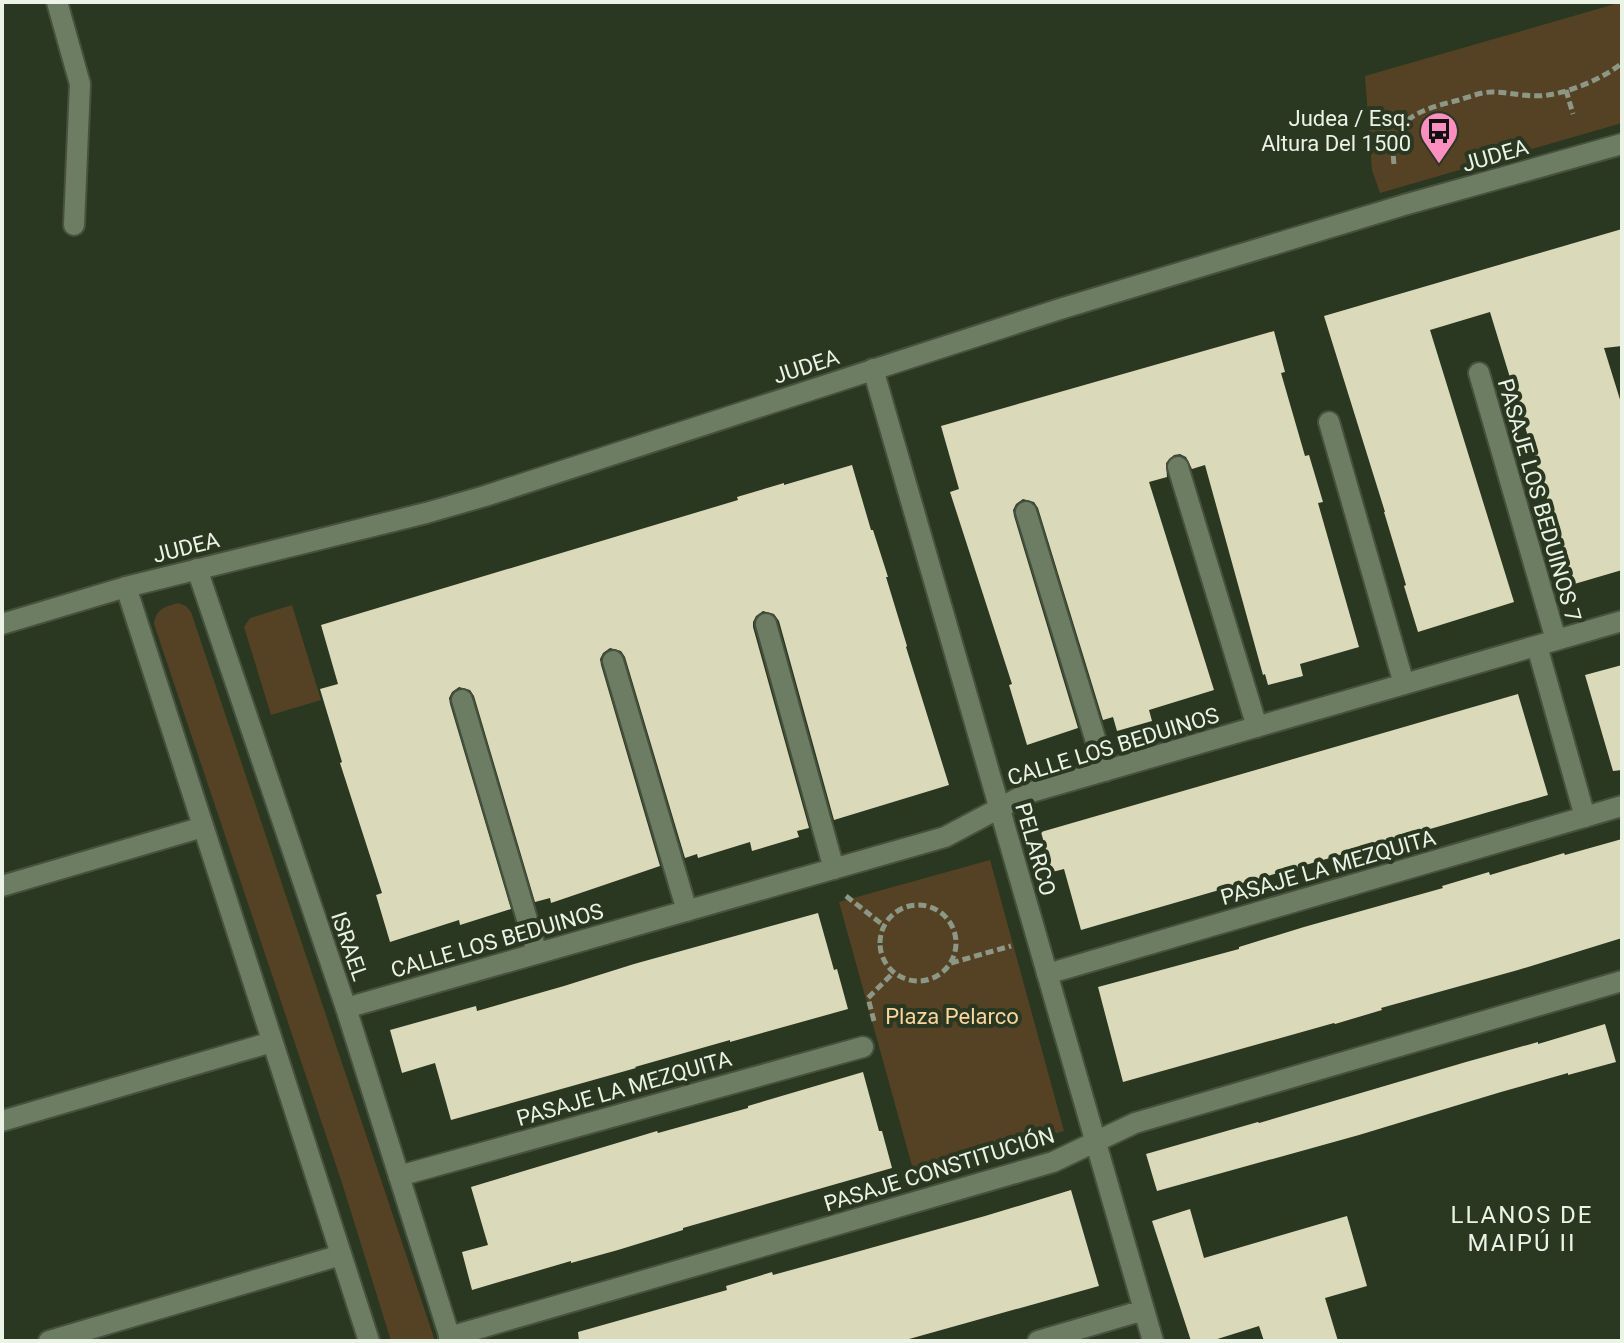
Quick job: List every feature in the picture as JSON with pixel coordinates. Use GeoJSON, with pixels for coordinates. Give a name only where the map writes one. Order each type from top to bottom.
{"type":"FeatureCollection","features":[{"type":"Feature","properties":{"kind":"street"},"geometry":{"type":"LineString","coordinates":[[57,2],[80,84],[74,225]]}},
{"type":"Feature","properties":{"kind":"street","name":"JUDEA"},"geometry":{"type":"LineString","coordinates":[[2,624],[126,587],[485,496],[1248,251],[1622,144]]}},
{"type":"Feature","properties":{"kind":"street","name":"PELARCO"},"geometry":{"type":"LineString","coordinates":[[873,369],[1153,1341]]}},
{"type":"Feature","properties":{"kind":"street","name":"PASAJE LOS BEDUINOS 7"},"geometry":{"type":"LineString","coordinates":[[1479,373],[1546,643],[1585,817]]}},
{"type":"Feature","properties":{"kind":"street"},"geometry":{"type":"LineString","coordinates":[[1329,422],[1404,684]]}},
{"type":"Feature","properties":{"kind":"street"},"geometry":{"type":"LineString","coordinates":[[1178,467],[1257,727]]}},
{"type":"Feature","properties":{"kind":"street"},"geometry":{"type":"LineString","coordinates":[[1026,512],[1105,771]]}},
{"type":"Feature","properties":{"kind":"street","name":"ISRAEL"},"geometry":{"type":"LineString","coordinates":[[197,569],[346,1008],[450,1339]]}},
{"type":"Feature","properties":{"kind":"street"},"geometry":{"type":"LineString","coordinates":[[126,587],[369,1341]]}},
{"type":"Feature","properties":{"kind":"street","name":"CALLE LOS BEDUINOS"},"geometry":{"type":"LineString","coordinates":[[346,1008],[945,837],[1028,793],[1622,621]]}},
{"type":"Feature","properties":{"kind":"street"},"geometry":{"type":"LineString","coordinates":[[766,624],[826,871]]}},
{"type":"Feature","properties":{"kind":"street"},"geometry":{"type":"LineString","coordinates":[[613,661],[687,911]]}},
{"type":"Feature","properties":{"kind":"street"},"geometry":{"type":"LineString","coordinates":[[462,700],[537,953]]}},
{"type":"Feature","properties":{"kind":"street","name":"PASAJE LA MEZQUITA"},"geometry":{"type":"LineString","coordinates":[[1047,974],[1622,806]]}},
{"type":"Feature","properties":{"kind":"street"},"geometry":{"type":"LineString","coordinates":[[2,886],[203,827]]}},
{"type":"Feature","properties":{"kind":"street","name":"PASAJE CONSTITUCIÓN"},"geometry":{"type":"LineString","coordinates":[[450,1339],[1053,1162],[1135,1123],[1622,981]]}},
{"type":"Feature","properties":{"kind":"street"},"geometry":{"type":"LineString","coordinates":[[2,1121],[272,1042]]}},
{"type":"Feature","properties":{"kind":"street","name":"PASAJE LA MEZQUITA"},"geometry":{"type":"LineString","coordinates":[[399,1176],[863,1047]]}},
{"type":"Feature","properties":{"kind":"street"},"geometry":{"type":"LineString","coordinates":[[49,1341],[341,1255]]}},
{"type":"Feature","properties":{"kind":"street"},"geometry":{"type":"LineString","coordinates":[[1038,1341],[1144,1310]]}},
{"type":"Feature","properties":{"kind":"path"},"geometry":{"type":"LineString","coordinates":[[1394,164],[1392,148],[1397,133],[1408,119],[1417,114],[1489,92],[1547,95],[1584,84],[1622,63]]}},
{"type":"Feature","properties":{"kind":"path"},"geometry":{"type":"LineString","coordinates":[[1566,90],[1573,114]]}},
{"type":"Feature","properties":{"kind":"path"},"geometry":{"type":"LineString","coordinates":[[826,871],[883,925]]}},
{"type":"Feature","properties":{"kind":"path"},"geometry":{"type":"LineString","coordinates":[[925,905],[937,909],[953,927],[956,939],[950,963],[942,973],[930,979],[904,979],[893,973],[884,963],[880,951],[879,937],[883,925],[901,908],[925,905]]}},
{"type":"Feature","properties":{"kind":"path"},"geometry":{"type":"LineString","coordinates":[[950,963],[1037,938]]}},
{"type":"Feature","properties":{"kind":"path"},"geometry":{"type":"LineString","coordinates":[[863,1047],[880,1042],[868,998],[893,973]]}},
{"type":"Feature","properties":{"kind":"green space"},"geometry":{"type":"Polygon","coordinates":[[[1622,2],[1622,123],[1380,193],[1372,170],[1365,76],[1622,2]]]}},
{"type":"Feature","properties":{"kind":"green space"},"geometry":{"type":"Polygon","coordinates":[[[178,603],[191,612],[435,1341],[391,1341],[342,1183],[154,624],[162,609],[178,603]]]}},
{"type":"Feature","properties":{"kind":"green space"},"geometry":{"type":"Polygon","coordinates":[[[292,605],[321,700],[271,715],[244,627],[250,618],[292,605]]]}},
{"type":"Feature","properties":{"kind":"green space","name":"Plaza Pelarco"},"geometry":{"type":"Polygon","coordinates":[[[990,860],[1064,1131],[914,1173],[839,902],[990,860]]]}},
{"type":"Feature","properties":{"kind":"building"},"geometry":{"type":"Polygon","coordinates":[[[1622,229],[1622,346],[1604,348],[1622,406],[1622,570],[1571,585],[1490,312],[1430,330],[1514,602],[1418,632],[1385,512],[1324,316],[1622,229]]]}},
{"type":"Feature","properties":{"kind":"building"},"geometry":{"type":"Polygon","coordinates":[[[1274,331],[1285,372],[1281,373],[1305,456],[1309,455],[1323,502],[1318,503],[1359,647],[1300,664],[1303,676],[1268,685],[1205,465],[1192,469],[1186,457],[1174,455],[1166,463],[1167,477],[1149,482],[1214,690],[1149,710],[1152,721],[1117,731],[1113,717],[1103,720],[1038,508],[1034,502],[1023,499],[1016,504],[1014,516],[1078,728],[1027,745],[1009,685],[1012,684],[950,492],[959,489],[941,426],[1274,331]]]}},
{"type":"Feature","properties":{"kind":"building"},"geometry":{"type":"Polygon","coordinates":[[[852,465],[949,785],[834,820],[779,621],[774,614],[763,611],[756,616],[753,627],[809,828],[797,831],[799,837],[752,851],[750,842],[698,858],[697,854],[685,858],[625,657],[621,651],[610,648],[603,653],[601,665],[660,866],[551,903],[550,898],[535,902],[474,696],[470,690],[459,687],[452,692],[450,704],[511,909],[460,925],[459,920],[390,942],[376,895],[382,893],[320,689],[338,684],[321,625],[738,500],[737,497],[852,465]]]}},
{"type":"Feature","properties":{"kind":"building"},"geometry":{"type":"Polygon","coordinates":[[[1622,665],[1622,770],[1613,771],[1585,675],[1622,665]]]}},
{"type":"Feature","properties":{"kind":"building"},"geometry":{"type":"Polygon","coordinates":[[[1518,694],[1548,795],[1081,930],[1064,869],[1052,872],[1041,832],[1518,694]]]}},
{"type":"Feature","properties":{"kind":"building"},"geometry":{"type":"Polygon","coordinates":[[[1622,839],[1622,938],[1335,1024],[1123,1082],[1098,987],[1239,949],[1489,872],[1490,875],[1622,839]]]}},
{"type":"Feature","properties":{"kind":"building"},"geometry":{"type":"Polygon","coordinates":[[[818,913],[848,1009],[451,1120],[435,1063],[402,1073],[390,1030],[476,1006],[477,1011],[818,913]]]}},
{"type":"Feature","properties":{"kind":"building"},"geometry":{"type":"Polygon","coordinates":[[[1605,1024],[1616,1062],[1157,1191],[1146,1154],[1605,1024]]]}},
{"type":"Feature","properties":{"kind":"building"},"geometry":{"type":"Polygon","coordinates":[[[863,1072],[892,1168],[472,1290],[462,1252],[488,1245],[471,1187],[863,1072]]]}},
{"type":"Feature","properties":{"kind":"building"},"geometry":{"type":"Polygon","coordinates":[[[1071,1190],[1099,1286],[902,1341],[579,1341],[578,1332],[727,1290],[726,1286],[1071,1190]]]}},
{"type":"Feature","properties":{"kind":"building"},"geometry":{"type":"Polygon","coordinates":[[[1190,1209],[1204,1258],[1347,1216],[1367,1286],[1325,1298],[1338,1341],[1264,1341],[1259,1326],[1211,1341],[1191,1341],[1152,1221],[1190,1209]]]}},
{"type":"Feature","properties":{"kind":"place","name":"Judea / Esq. Altura Del 1500"},"geometry":{"type":"Point","coordinates":[1439,165]}},
{"type":"Feature","properties":{"kind":"district","name":"LLANOS DE MAIPÚ II"},"geometry":{"type":"Point","coordinates":[1522,1229]}}]}
